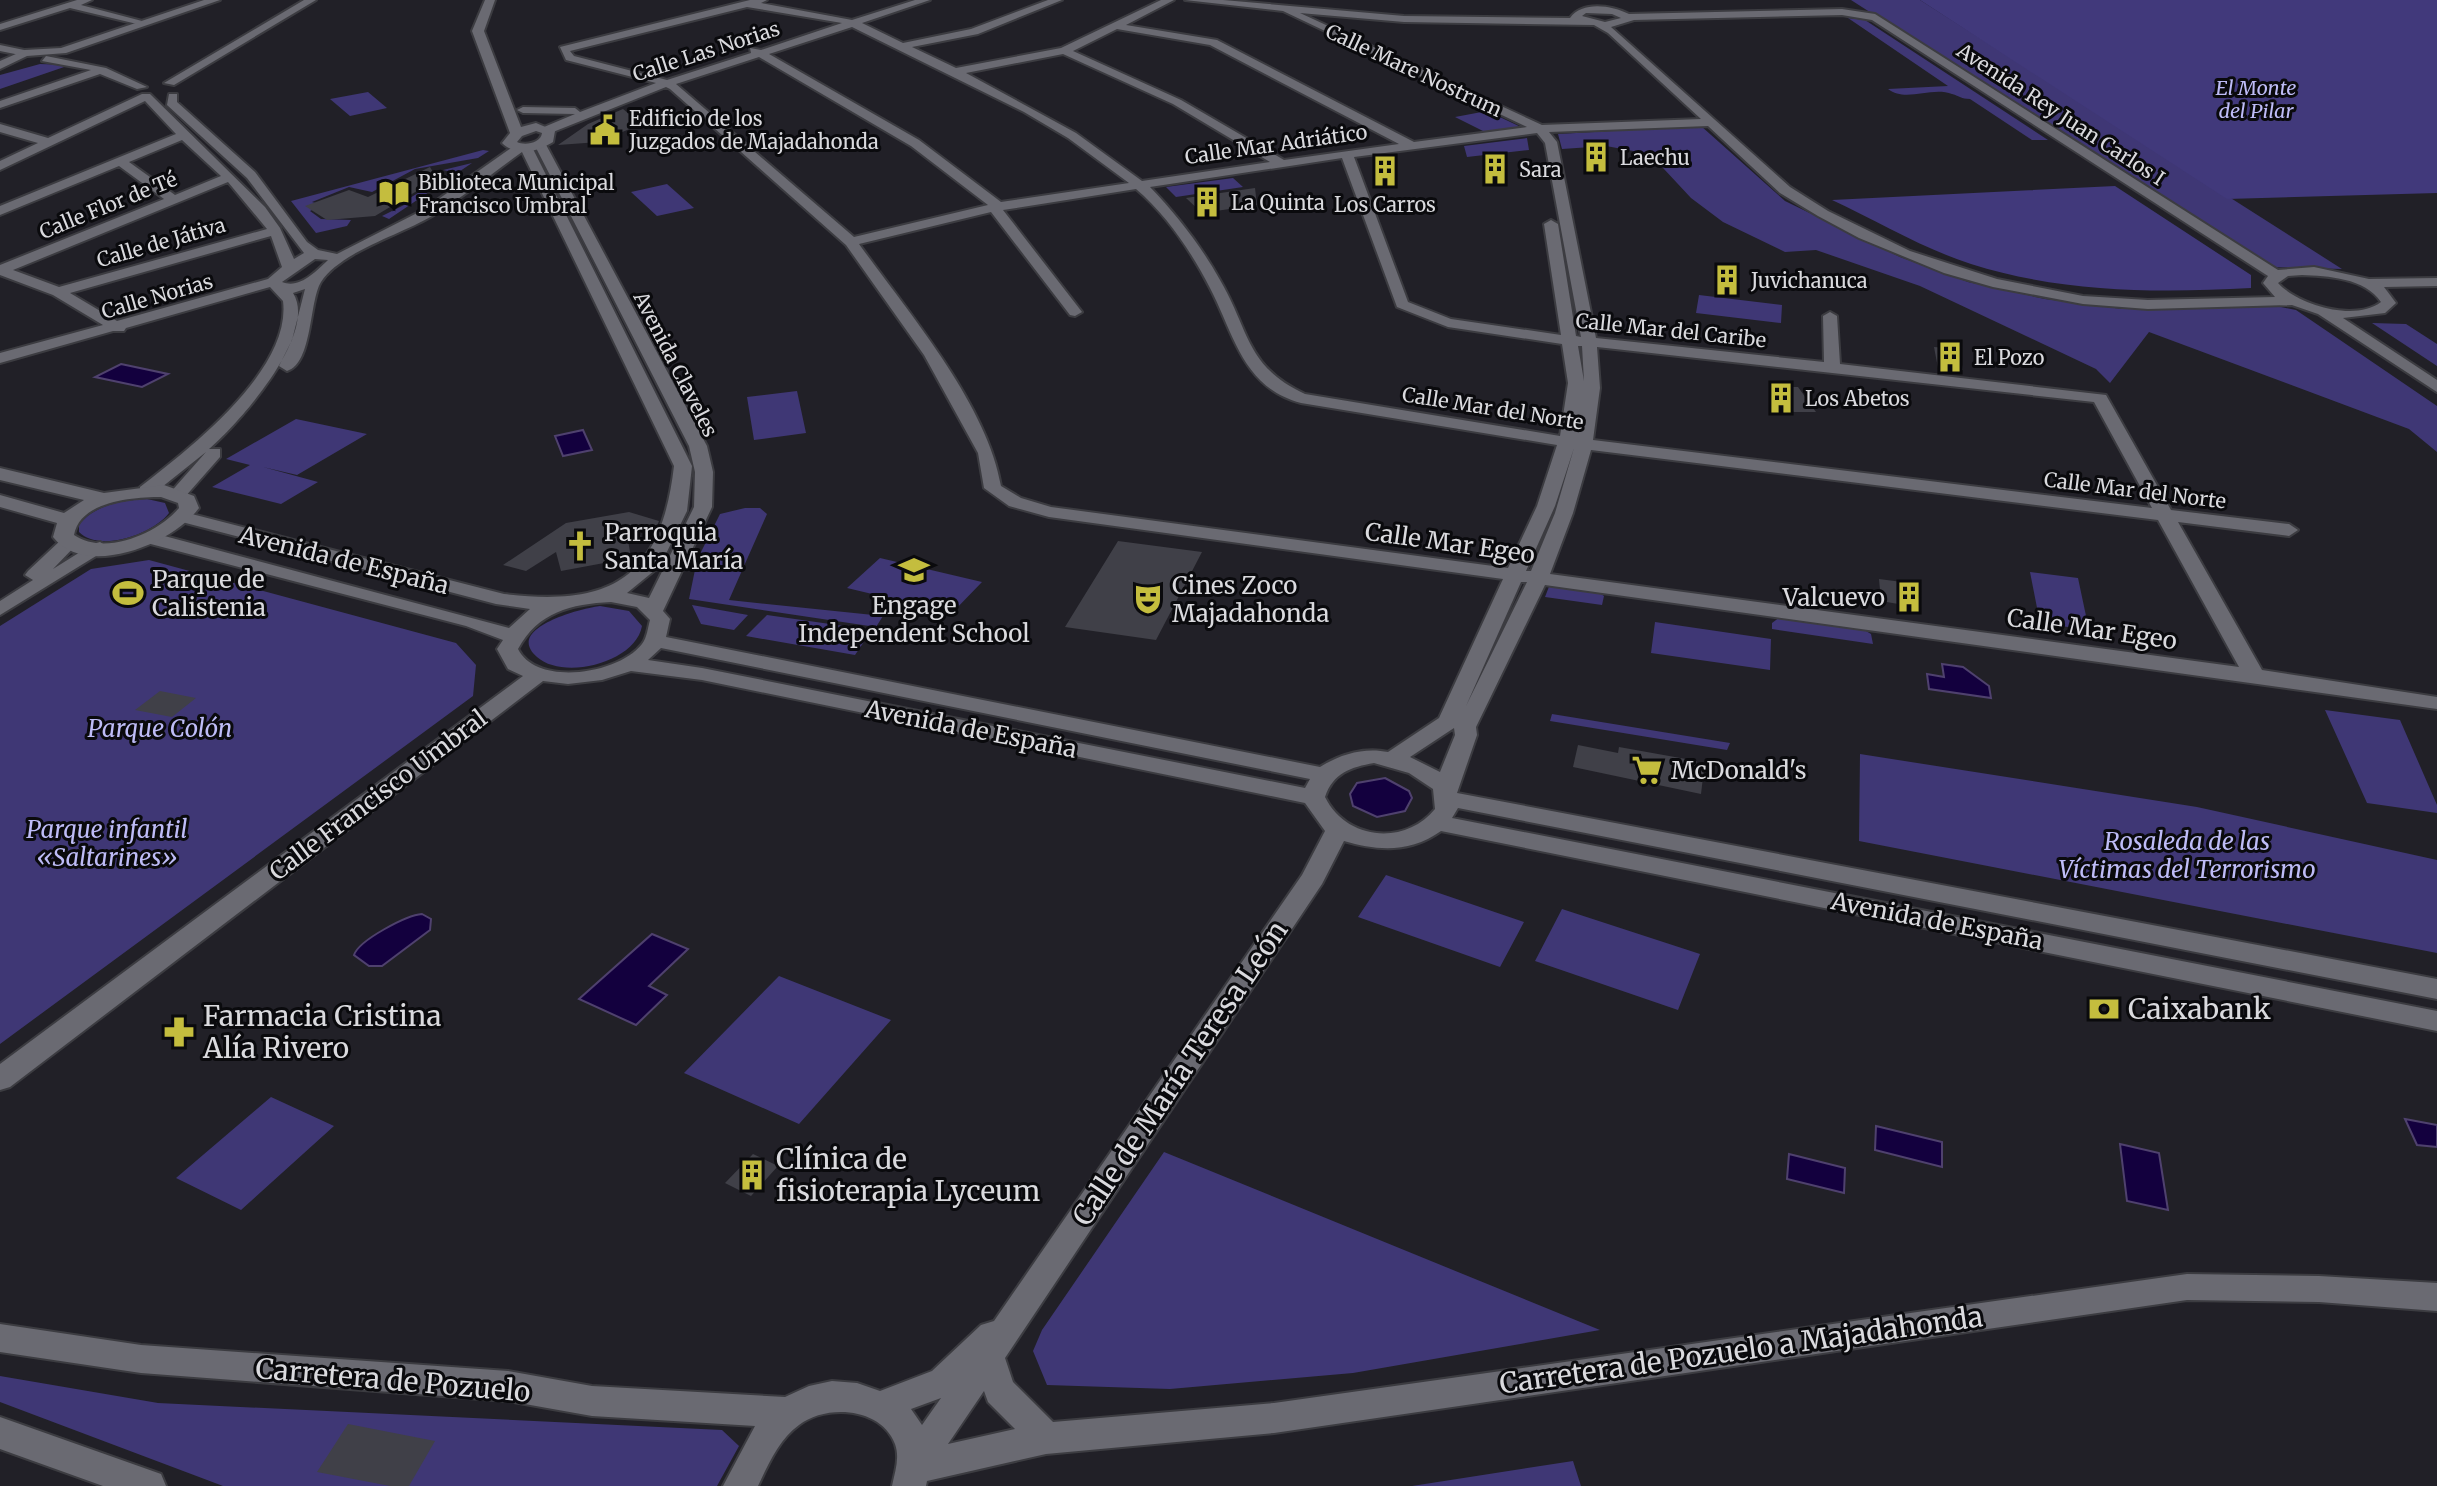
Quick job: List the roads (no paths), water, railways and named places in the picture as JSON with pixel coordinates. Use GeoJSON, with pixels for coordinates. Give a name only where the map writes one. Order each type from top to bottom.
{"type":"FeatureCollection","features":[{"type":"Feature","properties":{"kind":"street"},"geometry":{"type":"LineString","coordinates":[[51,0],[137,21]]}},
{"type":"Feature","properties":{"kind":"street"},"geometry":{"type":"LineString","coordinates":[[0,27],[87,0]]}},
{"type":"Feature","properties":{"kind":"street"},"geometry":{"type":"LineString","coordinates":[[0,68],[202,0]]}},
{"type":"Feature","properties":{"kind":"street"},"geometry":{"type":"LineString","coordinates":[[34,56],[62,52],[215,0]]}},
{"type":"Feature","properties":{"kind":"street"},"geometry":{"type":"LineString","coordinates":[[0,166],[50,143],[311,0]]}},
{"type":"Feature","properties":{"kind":"street"},"geometry":{"type":"LineString","coordinates":[[490,0],[478,31],[529,138]]}},
{"type":"Feature","properties":{"kind":"street"},"geometry":{"type":"LineString","coordinates":[[502,0],[492,29],[523,110],[529,138],[522,170],[683,466],[678,511],[650,566],[611,596]]}},
{"type":"Feature","properties":{"kind":"street"},"geometry":{"type":"LineString","coordinates":[[728,0],[848,21],[910,0]]}},
{"type":"Feature","properties":{"kind":"street"},"geometry":{"type":"LineString","coordinates":[[663,81],[570,58],[564,49],[762,0]]}},
{"type":"Feature","properties":{"kind":"street","name":"Calle Las Norias"},"geometry":{"type":"LineString","coordinates":[[529,138],[663,81],[848,21],[925,0]]}},
{"type":"Feature","properties":{"kind":"street"},"geometry":{"type":"LineString","coordinates":[[901,46],[974,32],[1057,0]]}},
{"type":"Feature","properties":{"kind":"street"},"geometry":{"type":"LineString","coordinates":[[954,72],[1064,51],[1120,27],[1169,0]]}},
{"type":"Feature","properties":{"kind":"street"},"geometry":{"type":"LineString","coordinates":[[1190,0],[1288,11],[1420,19],[1607,10]]}},
{"type":"Feature","properties":{"kind":"street"},"geometry":{"type":"LineString","coordinates":[[1220,0],[1407,15],[1579,12],[1612,31],[1785,190],[1808,206],[1913,256],[1969,276],[2041,293],[2125,304],[2291,301],[2321,310],[2363,314],[2385,308],[2389,303],[2386,296],[2363,282]]}},
{"type":"Feature","properties":{"kind":"street"},"geometry":{"type":"LineString","coordinates":[[1590,0],[1625,20],[1623,31],[1801,190],[1821,203],[1926,252],[1976,270],[2030,284],[2119,296],[2190,296],[2274,282],[2314,271],[2363,282],[2437,282]]}},
{"type":"Feature","properties":{"kind":"street","name":"Avenida Rey Juan Carlos I"},"geometry":{"type":"LineString","coordinates":[[1599,25],[1625,20],[1844,8],[1875,17],[2274,282],[2291,301]]}},
{"type":"Feature","properties":{"kind":"street","name":"Calle Mare Nostrum"},"geometry":{"type":"LineString","coordinates":[[1288,11],[1540,129]]}},
{"type":"Feature","properties":{"kind":"street","name":"Calle Mar del Norte"},"geometry":{"type":"LineString","coordinates":[[848,21],[954,72],[1054,126],[1139,183],[1172,219],[1218,287],[1251,365],[1263,380],[1280,390],[1356,409],[1576,443],[2289,530]]}},
{"type":"Feature","properties":{"kind":"street"},"geometry":{"type":"LineString","coordinates":[[1120,27],[1213,42],[1411,145]]}},
{"type":"Feature","properties":{"kind":"street"},"geometry":{"type":"LineString","coordinates":[[0,48],[102,70],[180,92],[173,96],[171,103],[250,172],[306,250],[327,256],[314,281],[300,340],[284,371],[250,417],[178,494]]}},
{"type":"Feature","properties":{"kind":"street"},"geometry":{"type":"LineString","coordinates":[[756,51],[915,143],[996,207],[1075,312]]}},
{"type":"Feature","properties":{"kind":"street"},"geometry":{"type":"LineString","coordinates":[[1064,51],[1177,102],[1283,164]]}},
{"type":"Feature","properties":{"kind":"street"},"geometry":{"type":"LineString","coordinates":[[62,52],[109,63],[173,96]]}},
{"type":"Feature","properties":{"kind":"street"},"geometry":{"type":"LineString","coordinates":[[0,105],[102,70]]}},
{"type":"Feature","properties":{"kind":"street","name":"Calle Norias"},"geometry":{"type":"LineString","coordinates":[[327,256],[417,212],[575,111],[663,81]]}},
{"type":"Feature","properties":{"kind":"street","name":"Calle Mar Egeo"},"geometry":{"type":"LineString","coordinates":[[663,81],[851,242],[932,355],[987,453],[993,488],[1015,502],[1049,512],[2254,675],[2437,703]]}},
{"type":"Feature","properties":{"kind":"street"},"geometry":{"type":"LineString","coordinates":[[153,85],[184,135],[230,177],[275,231],[287,253],[289,267]]}},
{"type":"Feature","properties":{"kind":"street","name":"Calle Norias"},"geometry":{"type":"LineString","coordinates":[[523,110],[575,111]]}},
{"type":"Feature","properties":{"kind":"street","name":"Calle Mar Adriático"},"geometry":{"type":"LineString","coordinates":[[851,242],[996,207],[1139,183],[1411,145],[1540,129],[1711,122]]}},
{"type":"Feature","properties":{"kind":"street"},"geometry":{"type":"LineString","coordinates":[[0,128],[50,143]]}},
{"type":"Feature","properties":{"kind":"street"},"geometry":{"type":"LineString","coordinates":[[1394,758],[1448,727],[1536,579],[1592,390],[1580,341],[1551,142],[1540,129]]}},
{"type":"Feature","properties":{"kind":"street"},"geometry":{"type":"LineString","coordinates":[[0,211],[184,135]]}},
{"type":"Feature","properties":{"kind":"street","name":"Calle Norias"},"geometry":{"type":"LineString","coordinates":[[0,358],[277,285],[289,267],[327,256],[416,220],[480,177],[529,138]]}},
{"type":"Feature","properties":{"kind":"street","name":"Avenida Claveles"},"geometry":{"type":"LineString","coordinates":[[529,138],[698,446],[704,472],[703,507],[672,566],[654,610]]}},
{"type":"Feature","properties":{"kind":"street","name":"Calle Mar del Caribe"},"geometry":{"type":"LineString","coordinates":[[1347,154],[1402,304],[1419,316],[1452,325],[1580,341],[2100,398],[2164,516]]}},
{"type":"Feature","properties":{"kind":"street"},"geometry":{"type":"LineString","coordinates":[[120,161],[174,200]]}},
{"type":"Feature","properties":{"kind":"street"},"geometry":{"type":"LineString","coordinates":[[480,177],[522,170]]}},
{"type":"Feature","properties":{"kind":"street","name":"Calle Flor de Té"},"geometry":{"type":"LineString","coordinates":[[0,270],[230,177]]}},
{"type":"Feature","properties":{"kind":"street","name":"Calle de Játiva"},"geometry":{"type":"LineString","coordinates":[[58,292],[275,231]]}},
{"type":"Feature","properties":{"kind":"street"},"geometry":{"type":"LineString","coordinates":[[0,270],[58,292],[119,328]]}},
{"type":"Feature","properties":{"kind":"street"},"geometry":{"type":"LineString","coordinates":[[277,285],[303,287],[314,281]]}},
{"type":"Feature","properties":{"kind":"street"},"geometry":{"type":"LineString","coordinates":[[146,491],[188,460],[233,417],[269,372],[283,342],[292,306],[289,295],[277,285]]}},
{"type":"Feature","properties":{"kind":"street"},"geometry":{"type":"LineString","coordinates":[[2386,296],[2437,291]]}},
{"type":"Feature","properties":{"kind":"street"},"geometry":{"type":"LineString","coordinates":[[2321,310],[2437,387]]}},
{"type":"Feature","properties":{"kind":"street"},"geometry":{"type":"LineString","coordinates":[[2363,314],[2362,320],[2368,328],[2437,373]]}},
{"type":"Feature","properties":{"kind":"street"},"geometry":{"type":"LineString","coordinates":[[1830,316],[1832,368]]}},
{"type":"Feature","properties":{"kind":"street"},"geometry":{"type":"LineString","coordinates":[[1448,727],[1576,443]]}},
{"type":"Feature","properties":{"kind":"street"},"geometry":{"type":"LineString","coordinates":[[0,474],[104,499]]}},
{"type":"Feature","properties":{"kind":"street"},"geometry":{"type":"LineString","coordinates":[[0,609],[100,548],[150,538],[184,517],[189,508],[187,500],[178,494],[146,491],[104,499],[68,520],[63,537],[69,543],[100,548]]}},
{"type":"Feature","properties":{"kind":"street"},"geometry":{"type":"LineString","coordinates":[[0,501],[68,520]]}},
{"type":"Feature","properties":{"kind":"street"},"geometry":{"type":"LineString","coordinates":[[2164,516],[2254,675]]}},
{"type":"Feature","properties":{"kind":"street","name":"Avenida de España"},"geometry":{"type":"LineString","coordinates":[[184,517],[503,600],[552,606]]}},
{"type":"Feature","properties":{"kind":"street","name":"Avenida de España"},"geometry":{"type":"LineString","coordinates":[[150,538],[473,622],[512,636]]}},
{"type":"Feature","properties":{"kind":"street"},"geometry":{"type":"LineString","coordinates":[[0,596],[45,569],[69,543]]}},
{"type":"Feature","properties":{"kind":"street"},"geometry":{"type":"LineString","coordinates":[[611,596],[644,603],[654,610],[661,630],[656,641],[628,664],[581,678],[536,676],[512,662],[508,653],[512,636],[528,620],[552,606],[611,596]]}},
{"type":"Feature","properties":{"kind":"street","name":"Avenida de España"},"geometry":{"type":"LineString","coordinates":[[656,641],[1324,775]]}},
{"type":"Feature","properties":{"kind":"street","name":"Avenida de España"},"geometry":{"type":"LineString","coordinates":[[628,664],[702,674],[1314,797]]}},
{"type":"Feature","properties":{"kind":"street","name":"Calle Francisco Umbral"},"geometry":{"type":"LineString","coordinates":[[0,1079],[536,676]]}},
{"type":"Feature","properties":{"kind":"street"},"geometry":{"type":"LineString","coordinates":[[1445,795],[1426,770],[1394,758],[1354,759],[1324,775],[1316,785],[1314,797],[1326,820],[1338,829],[1373,840],[1409,838],[1437,823],[1445,811],[1445,795],[1466,735],[1448,727]]}},
{"type":"Feature","properties":{"kind":"street","name":"Avenida de España"},"geometry":{"type":"LineString","coordinates":[[1445,795],[2437,989]]}},
{"type":"Feature","properties":{"kind":"street","name":"Avenida de España"},"geometry":{"type":"LineString","coordinates":[[1437,823],[2437,1021]]}},
{"type":"Feature","properties":{"kind":"street","name":"Calle de María Teresa León"},"geometry":{"type":"LineString","coordinates":[[914,1471],[1016,1312],[1313,878],[1338,829]]}},
{"type":"Feature","properties":{"kind":"street","name":"Carretera de Pozuelo a Majadahonda"},"geometry":{"type":"LineString","coordinates":[[914,1471],[1046,1438],[1274,1418],[2187,1287],[2319,1289],[2437,1297]]}},
{"type":"Feature","properties":{"kind":"street","name":"Calle de María Teresa León"},"geometry":{"type":"LineString","coordinates":[[880,1406],[943,1382],[1016,1312]]}},
{"type":"Feature","properties":{"kind":"street","name":"Carretera de Pozuelo"},"geometry":{"type":"LineString","coordinates":[[0,1338],[141,1359],[508,1386],[592,1401],[788,1413]]}},
{"type":"Feature","properties":{"kind":"street"},"geometry":{"type":"LineString","coordinates":[[989,1357],[1000,1391],[1046,1438]]}},
{"type":"Feature","properties":{"kind":"street"},"geometry":{"type":"LineString","coordinates":[[740,1486],[788,1413],[811,1401],[843,1396],[880,1406],[900,1421],[914,1438],[914,1471]]}},
{"type":"Feature","properties":{"kind":"street"},"geometry":{"type":"LineString","coordinates":[[0,1433],[149,1486]]}},
{"type":"Feature","properties":{"kind":"place","name":"Edificio de los Juzgados de Majadahonda"},"geometry":{"type":"Point","coordinates":[605,130]}},
{"type":"Feature","properties":{"kind":"place","name":"Laechu"},"geometry":{"type":"Point","coordinates":[1596,157]}},
{"type":"Feature","properties":{"kind":"place","name":"Sara"},"geometry":{"type":"Point","coordinates":[1495,169]}},
{"type":"Feature","properties":{"kind":"place","name":"Los Carros"},"geometry":{"type":"Point","coordinates":[1385,171]}},
{"type":"Feature","properties":{"kind":"place","name":"Biblioteca Municipal Francisco Umbral"},"geometry":{"type":"Point","coordinates":[394,193]}},
{"type":"Feature","properties":{"kind":"place","name":"La Quinta"},"geometry":{"type":"Point","coordinates":[1207,202]}},
{"type":"Feature","properties":{"kind":"place","name":"Juvichanuca"},"geometry":{"type":"Point","coordinates":[1727,280]}},
{"type":"Feature","properties":{"kind":"place","name":"El Pozo"},"geometry":{"type":"Point","coordinates":[1950,357]}},
{"type":"Feature","properties":{"kind":"place","name":"Los Abetos"},"geometry":{"type":"Point","coordinates":[1781,398]}},
{"type":"Feature","properties":{"kind":"place","name":"Parroquia Santa María"},"geometry":{"type":"Point","coordinates":[580,546]}},
{"type":"Feature","properties":{"kind":"place","name":"Engage Independent School"},"geometry":{"type":"Point","coordinates":[914,570]}},
{"type":"Feature","properties":{"kind":"place","name":"Parque de Calistenia"},"geometry":{"type":"Point","coordinates":[128,593]}},
{"type":"Feature","properties":{"kind":"place","name":"Valcuevo"},"geometry":{"type":"Point","coordinates":[1909,597]}},
{"type":"Feature","properties":{"kind":"place","name":"Cines Zoco Majadahonda"},"geometry":{"type":"Point","coordinates":[1148,599]}},
{"type":"Feature","properties":{"kind":"place","name":"McDonald's"},"geometry":{"type":"Point","coordinates":[1647,770]}},
{"type":"Feature","properties":{"kind":"place","name":"Caixabank"},"geometry":{"type":"Point","coordinates":[2104,1009]}},
{"type":"Feature","properties":{"kind":"place","name":"Farmacia Cristina Alía Rivero"},"geometry":{"type":"Point","coordinates":[179,1032]}},
{"type":"Feature","properties":{"kind":"place","name":"Clínica de fisioterapia Lyceum"},"geometry":{"type":"Point","coordinates":[752,1175]}},
{"type":"Feature","properties":{"kind":"park label","name":"El Monte del Pilar"},"geometry":{"type":"Point","coordinates":[2256,98]}},
{"type":"Feature","properties":{"kind":"park label","name":"Parque Colón"},"geometry":{"type":"Point","coordinates":[160,728]}},
{"type":"Feature","properties":{"kind":"park label","name":"Parque infantil «Saltarines»"},"geometry":{"type":"Point","coordinates":[107,843]}},
{"type":"Feature","properties":{"kind":"park label","name":"Rosaleda de las Víctimas del Terrorismo"},"geometry":{"type":"Point","coordinates":[2187,855]}}]}
